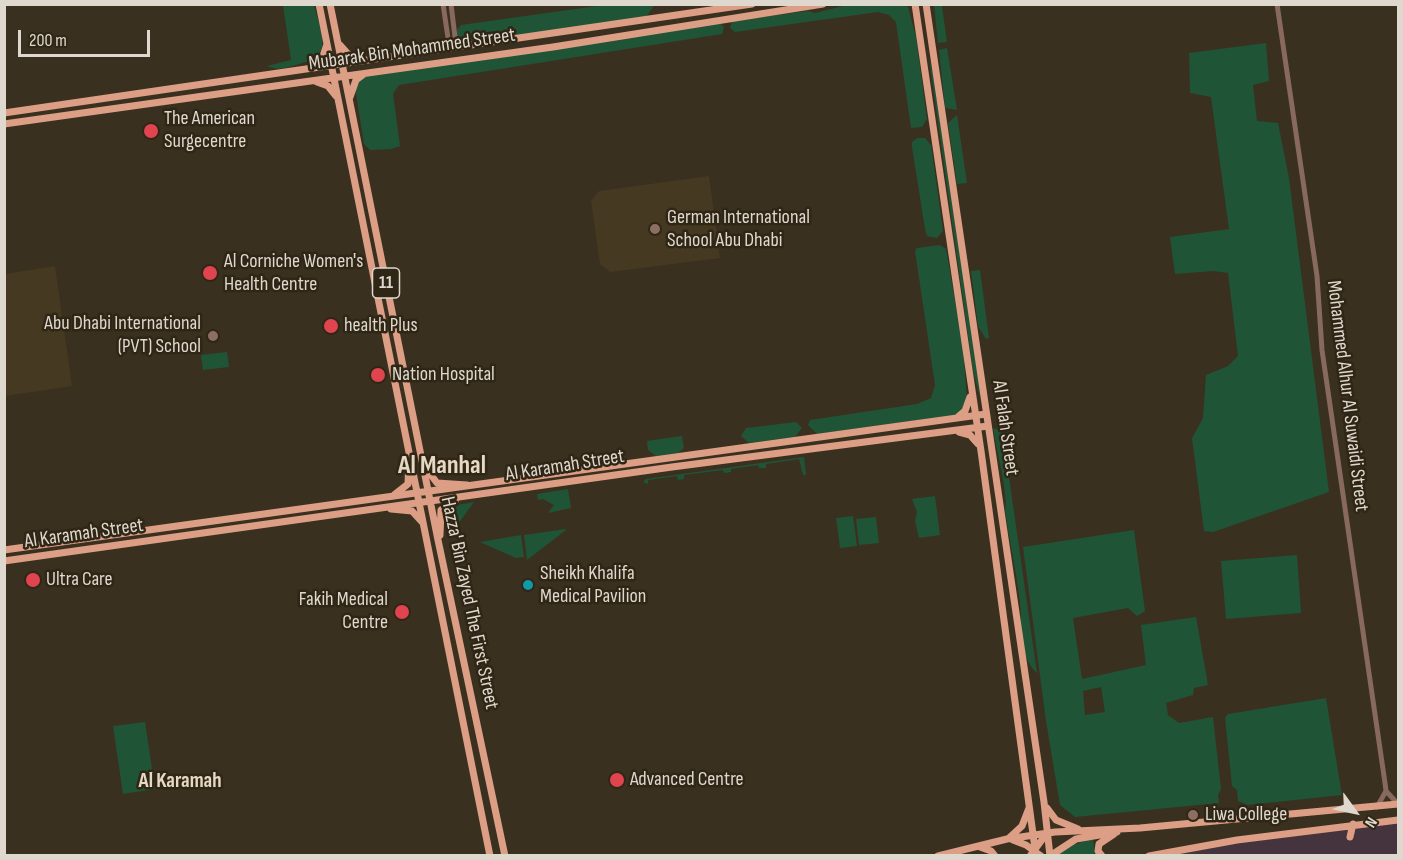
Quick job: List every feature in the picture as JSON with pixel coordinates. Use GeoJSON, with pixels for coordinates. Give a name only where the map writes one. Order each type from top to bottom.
{"type":"FeatureCollection","features":[{"type":"Feature","properties":{"kind":"main road","name":"Hazza' Bin Zayed The First Street"},"geometry":{"type":"LineString","coordinates":[[319,4],[489,853]]}},
{"type":"Feature","properties":{"kind":"main road","name":"Hazza' Bin Zayed The First Street"},"geometry":{"type":"LineString","coordinates":[[330,4],[438,540],[505,855]]}},
{"type":"Feature","properties":{"kind":"main road","name":"Mubarak Bin Mohammed Street"},"geometry":{"type":"LineString","coordinates":[[4,113],[752,4]]}},
{"type":"Feature","properties":{"kind":"main road","name":"Mubarak Bin Mohammed Street"},"geometry":{"type":"LineString","coordinates":[[4,124],[553,47],[823,4]]}},
{"type":"Feature","properties":{"kind":"main road"},"geometry":{"type":"LineString","coordinates":[[909,4],[917,19]]}},
{"type":"Feature","properties":{"kind":"main road","name":"Al Falah Street"},"geometry":{"type":"LineString","coordinates":[[915,4],[978,428],[1037,852]]}},
{"type":"Feature","properties":{"kind":"main road","name":"Al Falah Street"},"geometry":{"type":"LineString","coordinates":[[928,4],[927,14],[1050,855]]}},
{"type":"Feature","properties":{"kind":"main road"},"geometry":{"type":"LineString","coordinates":[[307,69],[320,60],[327,43]]}},
{"type":"Feature","properties":{"kind":"main road"},"geometry":{"type":"LineString","coordinates":[[339,44],[349,55],[362,60]]}},
{"type":"Feature","properties":{"kind":"main road"},"geometry":{"type":"LineString","coordinates":[[349,99],[356,81],[368,72]]}},
{"type":"Feature","properties":{"kind":"main road"},"geometry":{"type":"LineString","coordinates":[[309,81],[328,86],[340,101]]}},
{"type":"Feature","properties":{"kind":"main road"},"geometry":{"type":"LineString","coordinates":[[951,419],[965,411],[972,391]]}},
{"type":"Feature","properties":{"kind":"main road","name":"Al Karamah Street"},"geometry":{"type":"LineString","coordinates":[[4,550],[986,414]]}},
{"type":"Feature","properties":{"kind":"main road","name":"Al Karamah Street"},"geometry":{"type":"LineString","coordinates":[[4,561],[706,462],[988,426]]}},
{"type":"Feature","properties":{"kind":"main road"},"geometry":{"type":"LineString","coordinates":[[953,431],[970,435],[981,451]]}},
{"type":"Feature","properties":{"kind":"main road"},"geometry":{"type":"LineString","coordinates":[[392,497],[408,484],[411,456]]}},
{"type":"Feature","properties":{"kind":"main road"},"geometry":{"type":"LineString","coordinates":[[424,467],[437,483],[459,483],[469,486]]}},
{"type":"Feature","properties":{"kind":"main road"},"geometry":{"type":"LineString","coordinates":[[438,540],[441,510],[460,498]]}},
{"type":"Feature","properties":{"kind":"main road"},"geometry":{"type":"LineString","coordinates":[[386,507],[412,511],[425,526]]}},
{"type":"Feature","properties":{"kind":"main road"},"geometry":{"type":"LineString","coordinates":[[1007,839],[1022,826],[1030,802]]}},
{"type":"Feature","properties":{"kind":"main road"},"geometry":{"type":"LineString","coordinates":[[1044,802],[1056,820],[1078,829]]}},
{"type":"Feature","properties":{"kind":"main road"},"geometry":{"type":"LineString","coordinates":[[1007,839],[1050,855],[1076,839],[1119,831],[1398,804]]}},
{"type":"Feature","properties":{"kind":"main road"},"geometry":{"type":"LineString","coordinates":[[1149,855],[1398,819]]}},
{"type":"Feature","properties":{"kind":"main road"},"geometry":{"type":"LineString","coordinates":[[1350,837],[1353,824]]}},
{"type":"Feature","properties":{"kind":"main road"},"geometry":{"type":"LineString","coordinates":[[938,855],[1007,839],[1047,833],[1078,829],[1140,828]]}},
{"type":"Feature","properties":{"kind":"main road"},"geometry":{"type":"LineString","coordinates":[[1101,855],[1098,851],[1100,844],[1119,831]]}},
{"type":"Feature","properties":{"kind":"main road"},"geometry":{"type":"LineString","coordinates":[[1037,852],[1047,833]]}},
{"type":"Feature","properties":{"kind":"main road"},"geometry":{"type":"LineString","coordinates":[[977,846],[995,855]]}},
{"type":"Feature","properties":{"kind":"main road"},"geometry":{"type":"LineString","coordinates":[[489,853],[496,855]]}},
{"type":"Feature","properties":{"kind":"street"},"geometry":{"type":"LineString","coordinates":[[443,4],[448,38],[443,50]]}},
{"type":"Feature","properties":{"kind":"street"},"geometry":{"type":"LineString","coordinates":[[451,4],[455,37],[465,47]]}},
{"type":"Feature","properties":{"kind":"street","name":"Mohammed Alhur Al Suwaidi Street"},"geometry":{"type":"LineString","coordinates":[[1277,4],[1317,276],[1325,374],[1386,791]]}},
{"type":"Feature","properties":{"kind":"street"},"geometry":{"type":"LineString","coordinates":[[1377,807],[1386,791],[1398,804]]}},
{"type":"Feature","properties":{"kind":"shaded area","name":"German International School Abu Dhabi"},"geometry":{"type":"Polygon","coordinates":[[[709,176],[720,258],[610,272],[600,264],[591,201],[599,191],[709,176]]]}},
{"type":"Feature","properties":{"kind":"shaded area"},"geometry":{"type":"Polygon","coordinates":[[[55,266],[72,386],[5,396],[5,274],[55,266]]]}},
{"type":"Feature","properties":{"kind":"shaded area"},"geometry":{"type":"Polygon","coordinates":[[[1398,822],[1398,855],[1165,856],[1231,844],[1398,822]]]}},
{"type":"Feature","properties":{"kind":"green space"},"geometry":{"type":"Polygon","coordinates":[[[851,4],[905,5],[908,7],[916,37],[927,119],[922,127],[911,128],[896,22],[889,15],[878,12],[735,32],[730,28],[732,21],[808,11],[815,13],[851,4]]]}},
{"type":"Feature","properties":{"kind":"green space"},"geometry":{"type":"Polygon","coordinates":[[[283,5],[314,5],[323,42],[318,55],[310,60],[279,69],[267,66],[291,60],[283,5]]]}},
{"type":"Feature","properties":{"kind":"green space"},"geometry":{"type":"Polygon","coordinates":[[[604,5],[653,5],[653,7],[646,17],[464,44],[457,36],[457,30],[461,25],[604,5]]]}},
{"type":"Feature","properties":{"kind":"green space"},"geometry":{"type":"Polygon","coordinates":[[[934,5],[949,5],[942,6],[947,42],[938,43],[934,5]]]}},
{"type":"Feature","properties":{"kind":"green space"},"geometry":{"type":"Polygon","coordinates":[[[720,23],[724,27],[722,34],[399,85],[393,94],[400,146],[370,150],[364,144],[355,87],[365,76],[720,23]]]}},
{"type":"Feature","properties":{"kind":"green space"},"geometry":{"type":"Polygon","coordinates":[[[1266,43],[1269,81],[1253,85],[1257,121],[1278,123],[1289,178],[1329,492],[1213,532],[1204,531],[1192,438],[1203,418],[1206,375],[1228,366],[1238,356],[1228,273],[1213,271],[1175,274],[1170,237],[1229,229],[1211,97],[1190,93],[1189,53],[1266,43]]]}},
{"type":"Feature","properties":{"kind":"green space"},"geometry":{"type":"Polygon","coordinates":[[[947,48],[957,110],[945,108],[939,50],[947,48]]]}},
{"type":"Feature","properties":{"kind":"green space"},"geometry":{"type":"Polygon","coordinates":[[[929,58],[933,74],[982,404],[973,371],[929,58]]]}},
{"type":"Feature","properties":{"kind":"green space"},"geometry":{"type":"Polygon","coordinates":[[[957,115],[967,183],[957,184],[948,123],[957,115]]]}},
{"type":"Feature","properties":{"kind":"green space"},"geometry":{"type":"Polygon","coordinates":[[[917,138],[925,138],[931,145],[943,231],[937,238],[927,236],[925,229],[912,147],[912,142],[917,138]]]}},
{"type":"Feature","properties":{"kind":"green space"},"geometry":{"type":"Polygon","coordinates":[[[940,245],[946,249],[963,347],[967,400],[961,414],[817,434],[808,425],[810,420],[917,404],[931,398],[935,385],[915,251],[917,248],[940,245]]]}},
{"type":"Feature","properties":{"kind":"green space"},"geometry":{"type":"Polygon","coordinates":[[[980,270],[989,338],[986,339],[978,326],[971,271],[980,270]]]}},
{"type":"Feature","properties":{"kind":"green space"},"geometry":{"type":"Polygon","coordinates":[[[227,352],[229,367],[203,370],[201,355],[227,352]]]}},
{"type":"Feature","properties":{"kind":"green space"},"geometry":{"type":"Polygon","coordinates":[[[796,422],[802,428],[795,437],[749,443],[741,436],[746,428],[796,422]]]}},
{"type":"Feature","properties":{"kind":"green space"},"geometry":{"type":"Polygon","coordinates":[[[1002,428],[1037,673],[1026,657],[1022,636],[1019,594],[1005,510],[1004,484],[993,429],[1002,428]]]}},
{"type":"Feature","properties":{"kind":"green space"},"geometry":{"type":"Polygon","coordinates":[[[682,436],[684,448],[678,453],[656,456],[648,450],[647,441],[682,436]]]}},
{"type":"Feature","properties":{"kind":"green space"},"geometry":{"type":"Polygon","coordinates":[[[804,457],[806,475],[803,475],[799,459],[766,464],[766,468],[759,468],[758,465],[731,469],[731,472],[724,473],[723,470],[684,475],[684,479],[678,480],[677,476],[648,480],[648,484],[643,482],[646,479],[804,457]]]}},
{"type":"Feature","properties":{"kind":"green space"},"geometry":{"type":"Polygon","coordinates":[[[568,489],[571,508],[548,513],[554,505],[543,499],[538,500],[537,494],[568,489]]]}},
{"type":"Feature","properties":{"kind":"green space"},"geometry":{"type":"Polygon","coordinates":[[[935,496],[940,535],[919,538],[915,521],[917,512],[912,499],[935,496]]]}},
{"type":"Feature","properties":{"kind":"green space"},"geometry":{"type":"Polygon","coordinates":[[[474,502],[450,535],[443,513],[446,507],[474,502]]]}},
{"type":"Feature","properties":{"kind":"green space"},"geometry":{"type":"Polygon","coordinates":[[[853,516],[857,546],[840,548],[836,518],[853,516]]]}},
{"type":"Feature","properties":{"kind":"green space"},"geometry":{"type":"Polygon","coordinates":[[[876,517],[879,543],[859,545],[856,519],[876,517]]]}},
{"type":"Feature","properties":{"kind":"green space"},"geometry":{"type":"Polygon","coordinates":[[[566,530],[527,560],[524,535],[566,530]]]}},
{"type":"Feature","properties":{"kind":"green space"},"geometry":{"type":"Polygon","coordinates":[[[1134,530],[1145,611],[1137,616],[1128,608],[1073,618],[1082,679],[1146,665],[1141,625],[1196,617],[1208,685],[1194,688],[1193,695],[1166,703],[1168,715],[1179,723],[1213,717],[1221,789],[1218,795],[1219,803],[1075,817],[1060,805],[1046,721],[1023,547],[1134,530]],[[1101,687],[1083,691],[1085,715],[1105,712],[1101,687]]]}},
{"type":"Feature","properties":{"kind":"green space"},"geometry":{"type":"Polygon","coordinates":[[[521,535],[524,557],[516,558],[480,542],[521,535]]]}},
{"type":"Feature","properties":{"kind":"green space"},"geometry":{"type":"Polygon","coordinates":[[[1297,555],[1301,613],[1226,619],[1221,561],[1297,555]]]}},
{"type":"Feature","properties":{"kind":"green space"},"geometry":{"type":"Polygon","coordinates":[[[1326,698],[1342,795],[1248,805],[1238,801],[1237,790],[1232,786],[1225,718],[1228,714],[1326,698]]]}},
{"type":"Feature","properties":{"kind":"green space"},"geometry":{"type":"Polygon","coordinates":[[[145,722],[155,789],[123,794],[113,726],[145,722]]]}},
{"type":"Feature","properties":{"kind":"green space"},"geometry":{"type":"Polygon","coordinates":[[[1093,840],[1095,855],[1059,855],[1067,847],[1093,840]]]}},
{"type":"Feature","properties":{"kind":"place","name":"The American Surgecentre"},"geometry":{"type":"Point","coordinates":[151,131]}},
{"type":"Feature","properties":{"kind":"place","name":"German International School Abu Dhabi"},"geometry":{"type":"Point","coordinates":[655,229]}},
{"type":"Feature","properties":{"kind":"place","name":"Al Corniche Women's Health Centre"},"geometry":{"type":"Point","coordinates":[210,273]}},
{"type":"Feature","properties":{"kind":"place","name":"health Plus"},"geometry":{"type":"Point","coordinates":[331,326]}},
{"type":"Feature","properties":{"kind":"place","name":"Abu Dhabi International (PVT) School"},"geometry":{"type":"Point","coordinates":[213,336]}},
{"type":"Feature","properties":{"kind":"place","name":"Nation Hospital"},"geometry":{"type":"Point","coordinates":[378,375]}},
{"type":"Feature","properties":{"kind":"place","name":"Ultra Care"},"geometry":{"type":"Point","coordinates":[33,580]}},
{"type":"Feature","properties":{"kind":"place","name":"Sheikh Khalifa Medical Pavilion"},"geometry":{"type":"Point","coordinates":[528,585]}},
{"type":"Feature","properties":{"kind":"place","name":"Fakih Medical Centre"},"geometry":{"type":"Point","coordinates":[402,612]}},
{"type":"Feature","properties":{"kind":"place","name":"Advanced Centre"},"geometry":{"type":"Point","coordinates":[617,780]}},
{"type":"Feature","properties":{"kind":"place","name":"Liwa College"},"geometry":{"type":"Point","coordinates":[1193,815]}},
{"type":"Feature","properties":{"kind":"district","name":"Al Manhal"},"geometry":{"type":"Point","coordinates":[442,466]}},
{"type":"Feature","properties":{"kind":"district","name":"Al Karamah"},"geometry":{"type":"Point","coordinates":[180,782]}}]}
